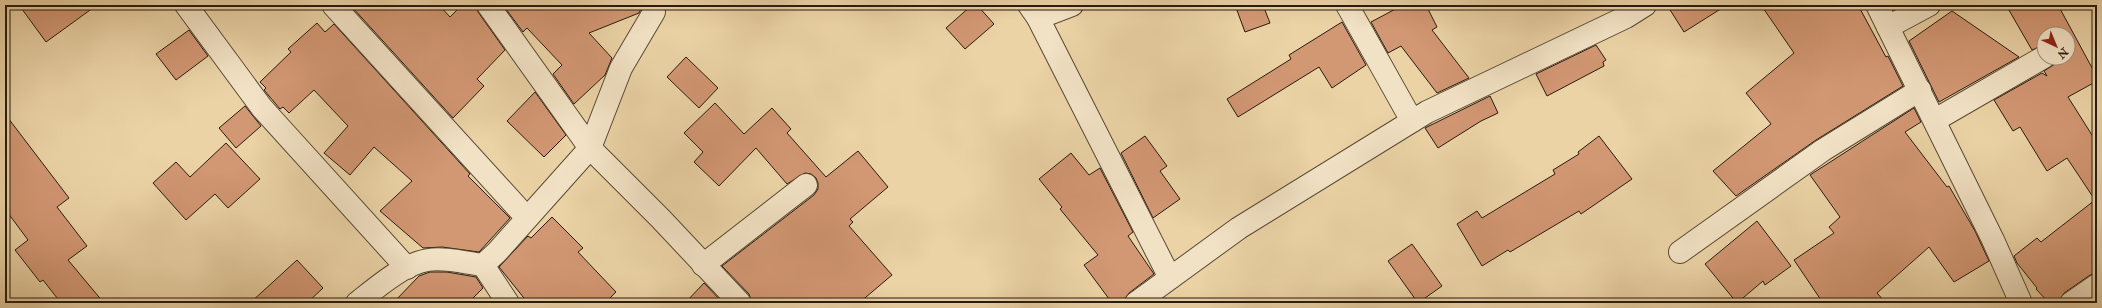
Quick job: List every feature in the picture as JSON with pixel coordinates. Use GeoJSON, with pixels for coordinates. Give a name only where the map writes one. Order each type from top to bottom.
{"type":"FeatureCollection","features":[{"type":"Feature","properties":{"kind":"street"},"geometry":{"type":"LineString","coordinates":[[186,5],[262,108],[407,268]]}},
{"type":"Feature","properties":{"kind":"street"},"geometry":{"type":"LineString","coordinates":[[333,5],[527,218]]}},
{"type":"Feature","properties":{"kind":"street"},"geometry":{"type":"LineString","coordinates":[[488,5],[590,148],[661,219],[740,303]]}},
{"type":"Feature","properties":{"kind":"street"},"geometry":{"type":"LineString","coordinates":[[357,303],[379,285],[413,264],[428,260],[483,265],[497,252],[590,148],[621,68],[654,12],[653,5]]}},
{"type":"Feature","properties":{"kind":"street"},"geometry":{"type":"LineString","coordinates":[[1072,5],[1034,11],[1170,278]]}},
{"type":"Feature","properties":{"kind":"street"},"geometry":{"type":"LineString","coordinates":[[1347,5],[1412,121]]}},
{"type":"Feature","properties":{"kind":"street"},"geometry":{"type":"LineString","coordinates":[[1136,303],[1239,228],[1427,112],[1626,17],[1645,5]]}},
{"type":"Feature","properties":{"kind":"street"},"geometry":{"type":"LineString","coordinates":[[1877,5],[1993,240],[2021,303]]}},
{"type":"Feature","properties":{"kind":"street"},"geometry":{"type":"LineString","coordinates":[[1888,27],[1929,5]]}},
{"type":"Feature","properties":{"kind":"street"},"geometry":{"type":"LineString","coordinates":[[1935,120],[2036,62]]}},
{"type":"Feature","properties":{"kind":"street"},"geometry":{"type":"LineString","coordinates":[[1680,252],[1823,150],[1920,90]]}},
{"type":"Feature","properties":{"kind":"street"},"geometry":{"type":"LineString","coordinates":[[703,265],[806,185]]}},
{"type":"Feature","properties":{"kind":"street"},"geometry":{"type":"LineString","coordinates":[[483,265],[508,303]]}},
{"type":"Feature","properties":{"kind":"street"},"geometry":{"type":"LineString","coordinates":[[2071,303],[2097,285]]}},
{"type":"Feature","properties":{"kind":"building"},"geometry":{"type":"Polygon","coordinates":[[[19,5],[97,5],[46,42],[19,5]]]}},
{"type":"Feature","properties":{"kind":"building"},"geometry":{"type":"Polygon","coordinates":[[[353,5],[439,5],[450,17],[462,5],[476,5],[478,12],[505,50],[477,79],[484,86],[453,118],[352,7],[353,5]]]}},
{"type":"Feature","properties":{"kind":"building"},"geometry":{"type":"Polygon","coordinates":[[[503,5],[641,5],[641,9],[639,13],[589,33],[612,58],[605,75],[574,104],[553,74],[562,65],[527,28],[523,32],[503,5]]]}},
{"type":"Feature","properties":{"kind":"building"},"geometry":{"type":"Polygon","coordinates":[[[972,5],[977,5],[994,24],[965,49],[946,28],[972,5]]]}},
{"type":"Feature","properties":{"kind":"building"},"geometry":{"type":"Polygon","coordinates":[[[1235,5],[1263,5],[1270,23],[1245,32],[1235,5]]]}},
{"type":"Feature","properties":{"kind":"building"},"geometry":{"type":"Polygon","coordinates":[[[1403,5],[1426,5],[1437,27],[1432,30],[1469,78],[1437,93],[1401,46],[1388,53],[1371,22],[1403,5]]]}},
{"type":"Feature","properties":{"kind":"building"},"geometry":{"type":"Polygon","coordinates":[[[1667,5],[1727,5],[1684,32],[1667,5]]]}},
{"type":"Feature","properties":{"kind":"building"},"geometry":{"type":"Polygon","coordinates":[[[1761,5],[1858,5],[1886,57],[1888,56],[1903,86],[1816,140],[1736,196],[1713,171],[1771,124],[1746,93],[1794,53],[1761,5]]]}},
{"type":"Feature","properties":{"kind":"building"},"geometry":{"type":"Polygon","coordinates":[[[2006,5],[2058,5],[2069,26],[2036,26],[2036,48],[2032,50],[2006,5]]]}},
{"type":"Feature","properties":{"kind":"building"},"geometry":{"type":"Polygon","coordinates":[[[1952,11],[2019,57],[1939,102],[1909,41],[1952,11]]]}},
{"type":"Feature","properties":{"kind":"building"},"geometry":{"type":"Polygon","coordinates":[[[1342,22],[1366,65],[1332,88],[1319,67],[1238,117],[1227,99],[1291,59],[1289,55],[1342,22]]]}},
{"type":"Feature","properties":{"kind":"building"},"geometry":{"type":"Polygon","coordinates":[[[317,23],[325,32],[334,24],[470,174],[468,176],[510,218],[479,252],[442,247],[423,248],[380,211],[412,181],[374,147],[350,175],[324,153],[348,126],[314,90],[289,113],[283,107],[280,109],[264,90],[266,88],[260,82],[291,52],[288,49],[317,23]]]}},
{"type":"Feature","properties":{"kind":"building"},"geometry":{"type":"Polygon","coordinates":[[[189,30],[208,56],[176,80],[156,54],[189,30]]]}},
{"type":"Feature","properties":{"kind":"building"},"geometry":{"type":"Polygon","coordinates":[[[2076,38],[2097,77],[2097,81],[2068,97],[2097,143],[2097,273],[2090,275],[2064,293],[2059,303],[2049,303],[2036,289],[2037,288],[2017,263],[2014,256],[2037,238],[2041,242],[2095,200],[2067,158],[2047,171],[2020,127],[2013,131],[1994,100],[2042,73],[2047,76],[2044,71],[2052,66],[2076,66],[2076,38]]]}},
{"type":"Feature","properties":{"kind":"building"},"geometry":{"type":"Polygon","coordinates":[[[1596,45],[1606,60],[1603,62],[1604,66],[1547,96],[1536,74],[1596,45]]]}},
{"type":"Feature","properties":{"kind":"building"},"geometry":{"type":"Polygon","coordinates":[[[686,57],[718,88],[699,108],[667,77],[686,57]]]}},
{"type":"Feature","properties":{"kind":"building"},"geometry":{"type":"Polygon","coordinates":[[[535,92],[566,135],[544,157],[507,121],[535,92]]]}},
{"type":"Feature","properties":{"kind":"building"},"geometry":{"type":"Polygon","coordinates":[[[1490,96],[1498,113],[1481,121],[1438,148],[1425,128],[1490,96]]]}},
{"type":"Feature","properties":{"kind":"building"},"geometry":{"type":"Polygon","coordinates":[[[715,103],[744,134],[772,108],[791,129],[787,133],[826,177],[858,151],[888,187],[850,219],[853,222],[849,226],[892,275],[859,303],[752,303],[749,294],[722,266],[814,195],[818,189],[818,183],[816,178],[811,174],[805,173],[787,184],[756,148],[719,186],[694,162],[703,152],[684,133],[715,103]]]}},
{"type":"Feature","properties":{"kind":"building"},"geometry":{"type":"Polygon","coordinates":[[[245,106],[261,126],[236,148],[219,128],[245,106]]]}},
{"type":"Feature","properties":{"kind":"building"},"geometry":{"type":"Polygon","coordinates":[[[1914,108],[1921,122],[1905,132],[1947,187],[1949,186],[1975,231],[1989,261],[1954,282],[1929,247],[1877,293],[1886,303],[1823,303],[1794,260],[1834,233],[1829,227],[1840,217],[1810,175],[1914,108]]]}},
{"type":"Feature","properties":{"kind":"building"},"geometry":{"type":"Polygon","coordinates":[[[5,114],[69,198],[57,207],[87,246],[68,260],[104,303],[61,303],[43,280],[40,282],[15,250],[28,240],[5,209],[5,114]]]}},
{"type":"Feature","properties":{"kind":"building"},"geometry":{"type":"Polygon","coordinates":[[[1145,136],[1167,166],[1160,171],[1180,199],[1153,218],[1121,153],[1145,136]]]}},
{"type":"Feature","properties":{"kind":"building"},"geometry":{"type":"Polygon","coordinates":[[[1599,136],[1632,179],[1581,214],[1579,211],[1510,252],[1508,250],[1482,266],[1457,224],[1477,211],[1482,218],[1555,174],[1553,170],[1579,154],[1578,152],[1599,136]]]}},
{"type":"Feature","properties":{"kind":"building"},"geometry":{"type":"Polygon","coordinates":[[[226,143],[260,179],[228,208],[215,194],[186,220],[153,183],[176,162],[190,177],[226,143]]]}},
{"type":"Feature","properties":{"kind":"building"},"geometry":{"type":"Polygon","coordinates":[[[1071,153],[1089,175],[1100,168],[1133,232],[1128,236],[1154,274],[1129,293],[1122,303],[1112,303],[1084,265],[1098,255],[1060,209],[1062,207],[1039,179],[1071,153]]]}},
{"type":"Feature","properties":{"kind":"building"},"geometry":{"type":"Polygon","coordinates":[[[552,217],[583,248],[578,252],[616,292],[605,303],[528,303],[499,267],[528,236],[531,238],[552,217]]]}},
{"type":"Feature","properties":{"kind":"building"},"geometry":{"type":"Polygon","coordinates":[[[1757,221],[1791,266],[1765,285],[1763,281],[1737,303],[1705,264],[1757,221]]]}},
{"type":"Feature","properties":{"kind":"building"},"geometry":{"type":"Polygon","coordinates":[[[1412,244],[1442,286],[1418,303],[1388,261],[1412,244]]]}},
{"type":"Feature","properties":{"kind":"building"},"geometry":{"type":"Polygon","coordinates":[[[297,260],[323,288],[307,303],[250,303],[297,260]]]}},
{"type":"Feature","properties":{"kind":"building"},"geometry":{"type":"Polygon","coordinates":[[[430,272],[447,272],[476,277],[483,288],[468,303],[393,303],[419,276],[430,272]]]}},
{"type":"Feature","properties":{"kind":"building"},"geometry":{"type":"Polygon","coordinates":[[[704,283],[723,303],[685,303],[704,283]]]}}]}
